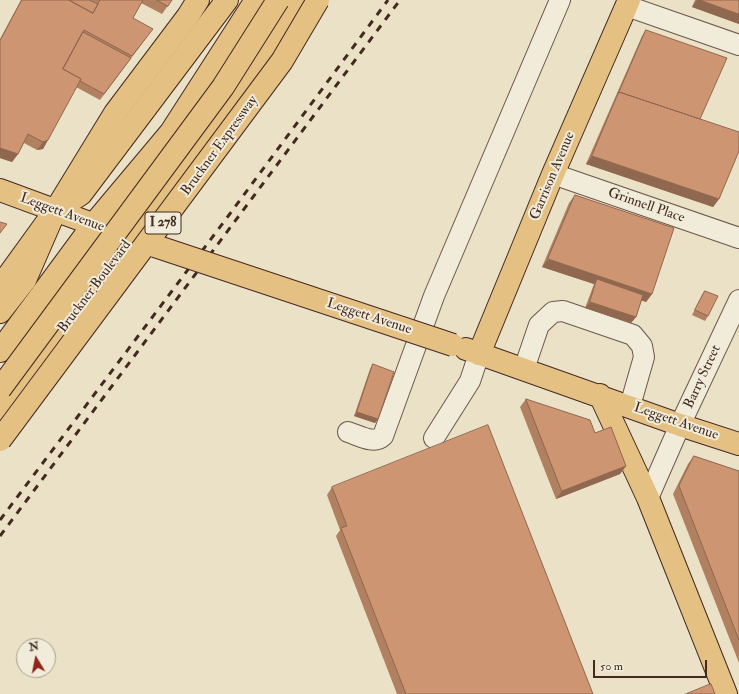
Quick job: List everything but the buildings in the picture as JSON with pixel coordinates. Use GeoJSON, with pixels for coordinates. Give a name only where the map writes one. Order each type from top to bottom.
{"type":"FeatureCollection","features":[{"type":"Feature","properties":{"kind":"main road"},"geometry":{"type":"LineString","coordinates":[[0,287],[55,211],[115,113],[188,16],[198,0]]}},
{"type":"Feature","properties":{"kind":"main road"},"geometry":{"type":"LineString","coordinates":[[0,312],[25,280],[55,211],[82,194],[227,0]]}},
{"type":"Feature","properties":{"kind":"main road"},"geometry":{"type":"LineString","coordinates":[[0,351],[93,225],[171,132],[256,0]]}},
{"type":"Feature","properties":{"kind":"main road","name":"I 278"},"geometry":{"type":"LineString","coordinates":[[0,389],[223,87],[278,0]]}},
{"type":"Feature","properties":{"kind":"main road","name":"Bruckner Boulevard"},"geometry":{"type":"LineString","coordinates":[[0,413],[132,238],[261,60],[296,0]]}},
{"type":"Feature","properties":{"kind":"main road","name":"Bruckner Expressway"},"geometry":{"type":"LineString","coordinates":[[0,440],[282,62],[318,0]]}},
{"type":"Feature","properties":{"kind":"main road","name":"Garrison Avenue"},"geometry":{"type":"LineString","coordinates":[[479,354],[553,174],[628,3]]}},
{"type":"Feature","properties":{"kind":"main road","name":"Leggett Avenue"},"geometry":{"type":"LineString","coordinates":[[0,190],[93,225],[524,369],[739,444]]}},
{"type":"Feature","properties":{"kind":"main road"},"geometry":{"type":"LineString","coordinates":[[600,395],[648,498],[726,694]]}},
{"type":"Feature","properties":{"kind":"street"},"geometry":{"type":"LineString","coordinates":[[348,432],[375,440],[380,439],[383,436],[434,296],[560,0]]}},
{"type":"Feature","properties":{"kind":"street"},"geometry":{"type":"LineString","coordinates":[[628,3],[739,45]]}},
{"type":"Feature","properties":{"kind":"street","name":"Grinnell Place"},"geometry":{"type":"LineString","coordinates":[[553,174],[739,238]]}},
{"type":"Feature","properties":{"kind":"street","name":"Barry Street"},"geometry":{"type":"LineString","coordinates":[[648,498],[680,424],[739,300]]}},
{"type":"Feature","properties":{"kind":"street"},"geometry":{"type":"LineString","coordinates":[[524,369],[539,325],[553,312],[563,312],[632,335],[642,346],[644,357],[630,406]]}},
{"type":"Feature","properties":{"kind":"street"},"geometry":{"type":"LineString","coordinates":[[434,438],[470,381],[479,354]]}},
{"type":"Feature","properties":{"kind":"railway"},"geometry":{"type":"LineString","coordinates":[[0,520],[388,0]]}},
{"type":"Feature","properties":{"kind":"railway"},"geometry":{"type":"LineString","coordinates":[[0,536],[400,0]]}}]}
